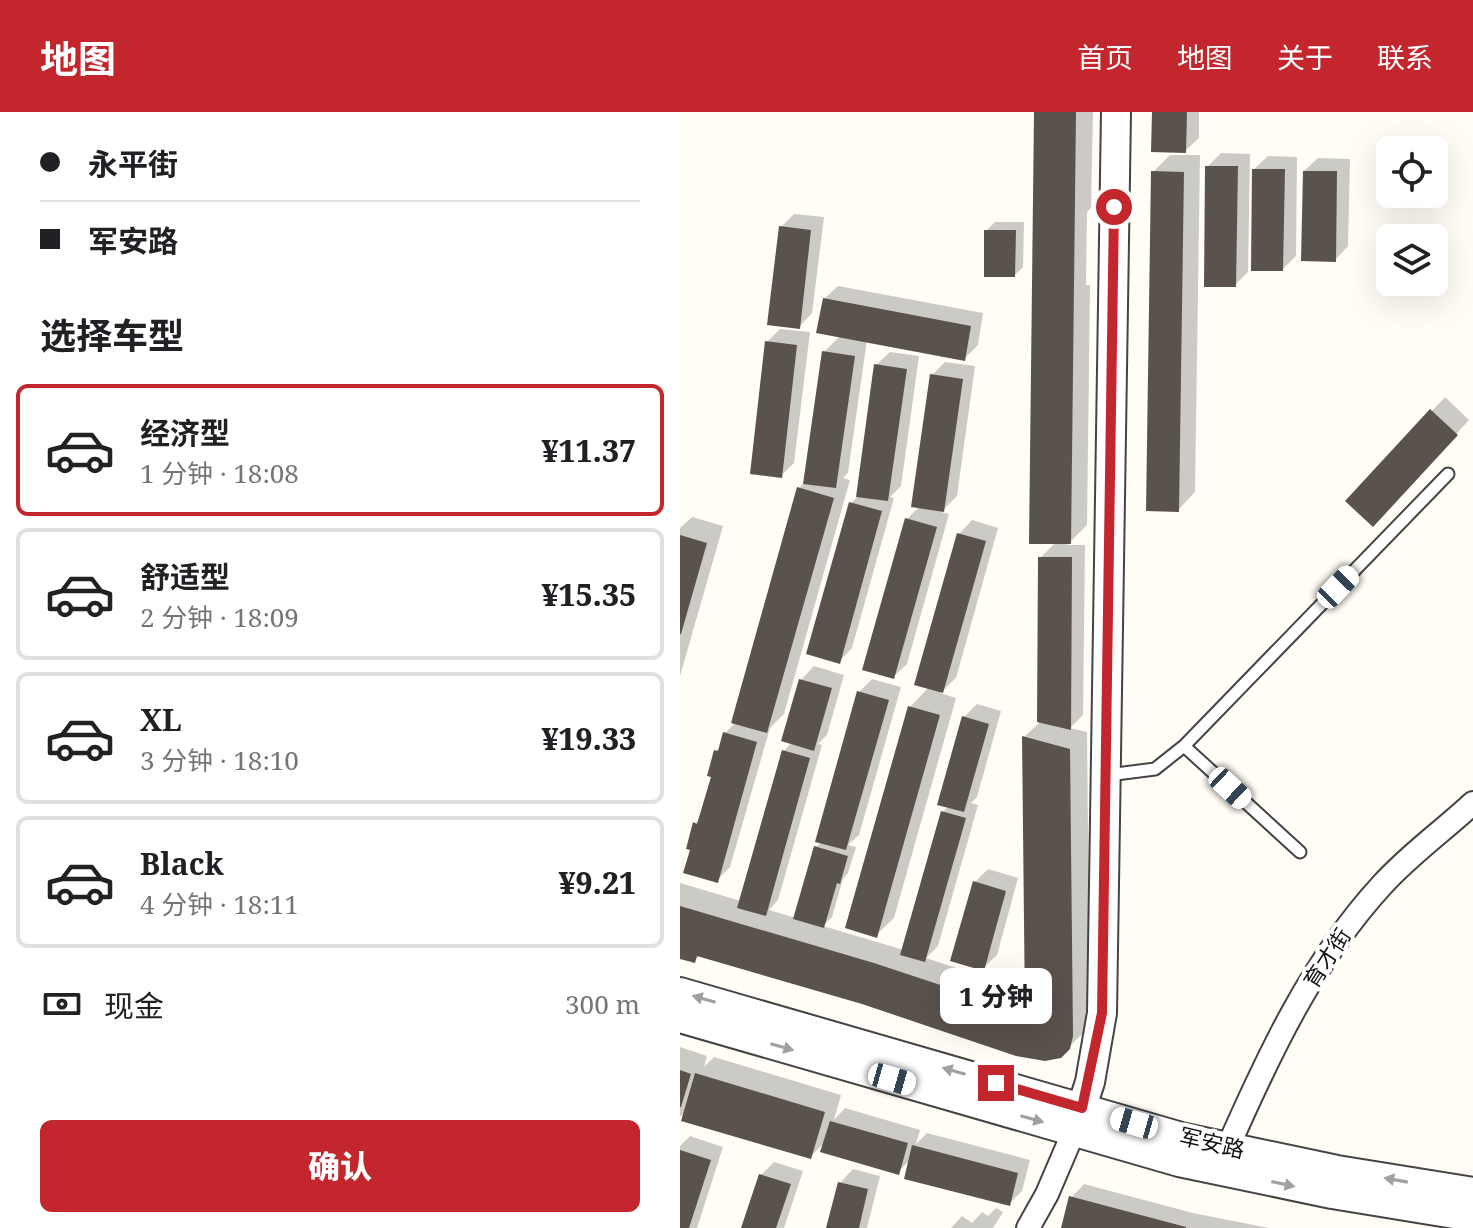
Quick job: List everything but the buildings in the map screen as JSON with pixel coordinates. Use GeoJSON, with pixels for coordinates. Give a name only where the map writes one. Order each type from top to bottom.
{"type":"FeatureCollection","features":[{"type":"Feature","properties":{"kind":"street"},"geometry":{"type":"LineString","coordinates":[[1028,1228],[1053,1181],[1078,1120],[1095,1059],[1102,1013],[1116,112]]}},
{"type":"Feature","properties":{"kind":"street","name":"育才街"},"geometry":{"type":"LineString","coordinates":[[1228,1147],[1279,1038],[1337,940],[1400,866],[1473,803]]}},
{"type":"Feature","properties":{"kind":"street","name":"军安路"},"geometry":{"type":"LineString","coordinates":[[680,992],[1078,1120],[1210,1168],[1332,1194],[1473,1217]]}},
{"type":"Feature","properties":{"kind":"street","name":"军安路"},"geometry":{"type":"LineString","coordinates":[[680,1018],[1078,1120],[1185,1138],[1337,1170],[1473,1192]]}},
{"type":"Feature","properties":{"kind":"lane"},"geometry":{"type":"LineString","coordinates":[[1106,776],[1155,769],[1184,746],[1448,474]]}},
{"type":"Feature","properties":{"kind":"lane"},"geometry":{"type":"LineString","coordinates":[[1184,746],[1300,852]]}},
{"type":"Feature","properties":{"kind":"route"},"geometry":{"type":"LineString","coordinates":[[996,1083],[1082,1108],[1090,1082],[1102,1013],[1114,207]]}}]}
